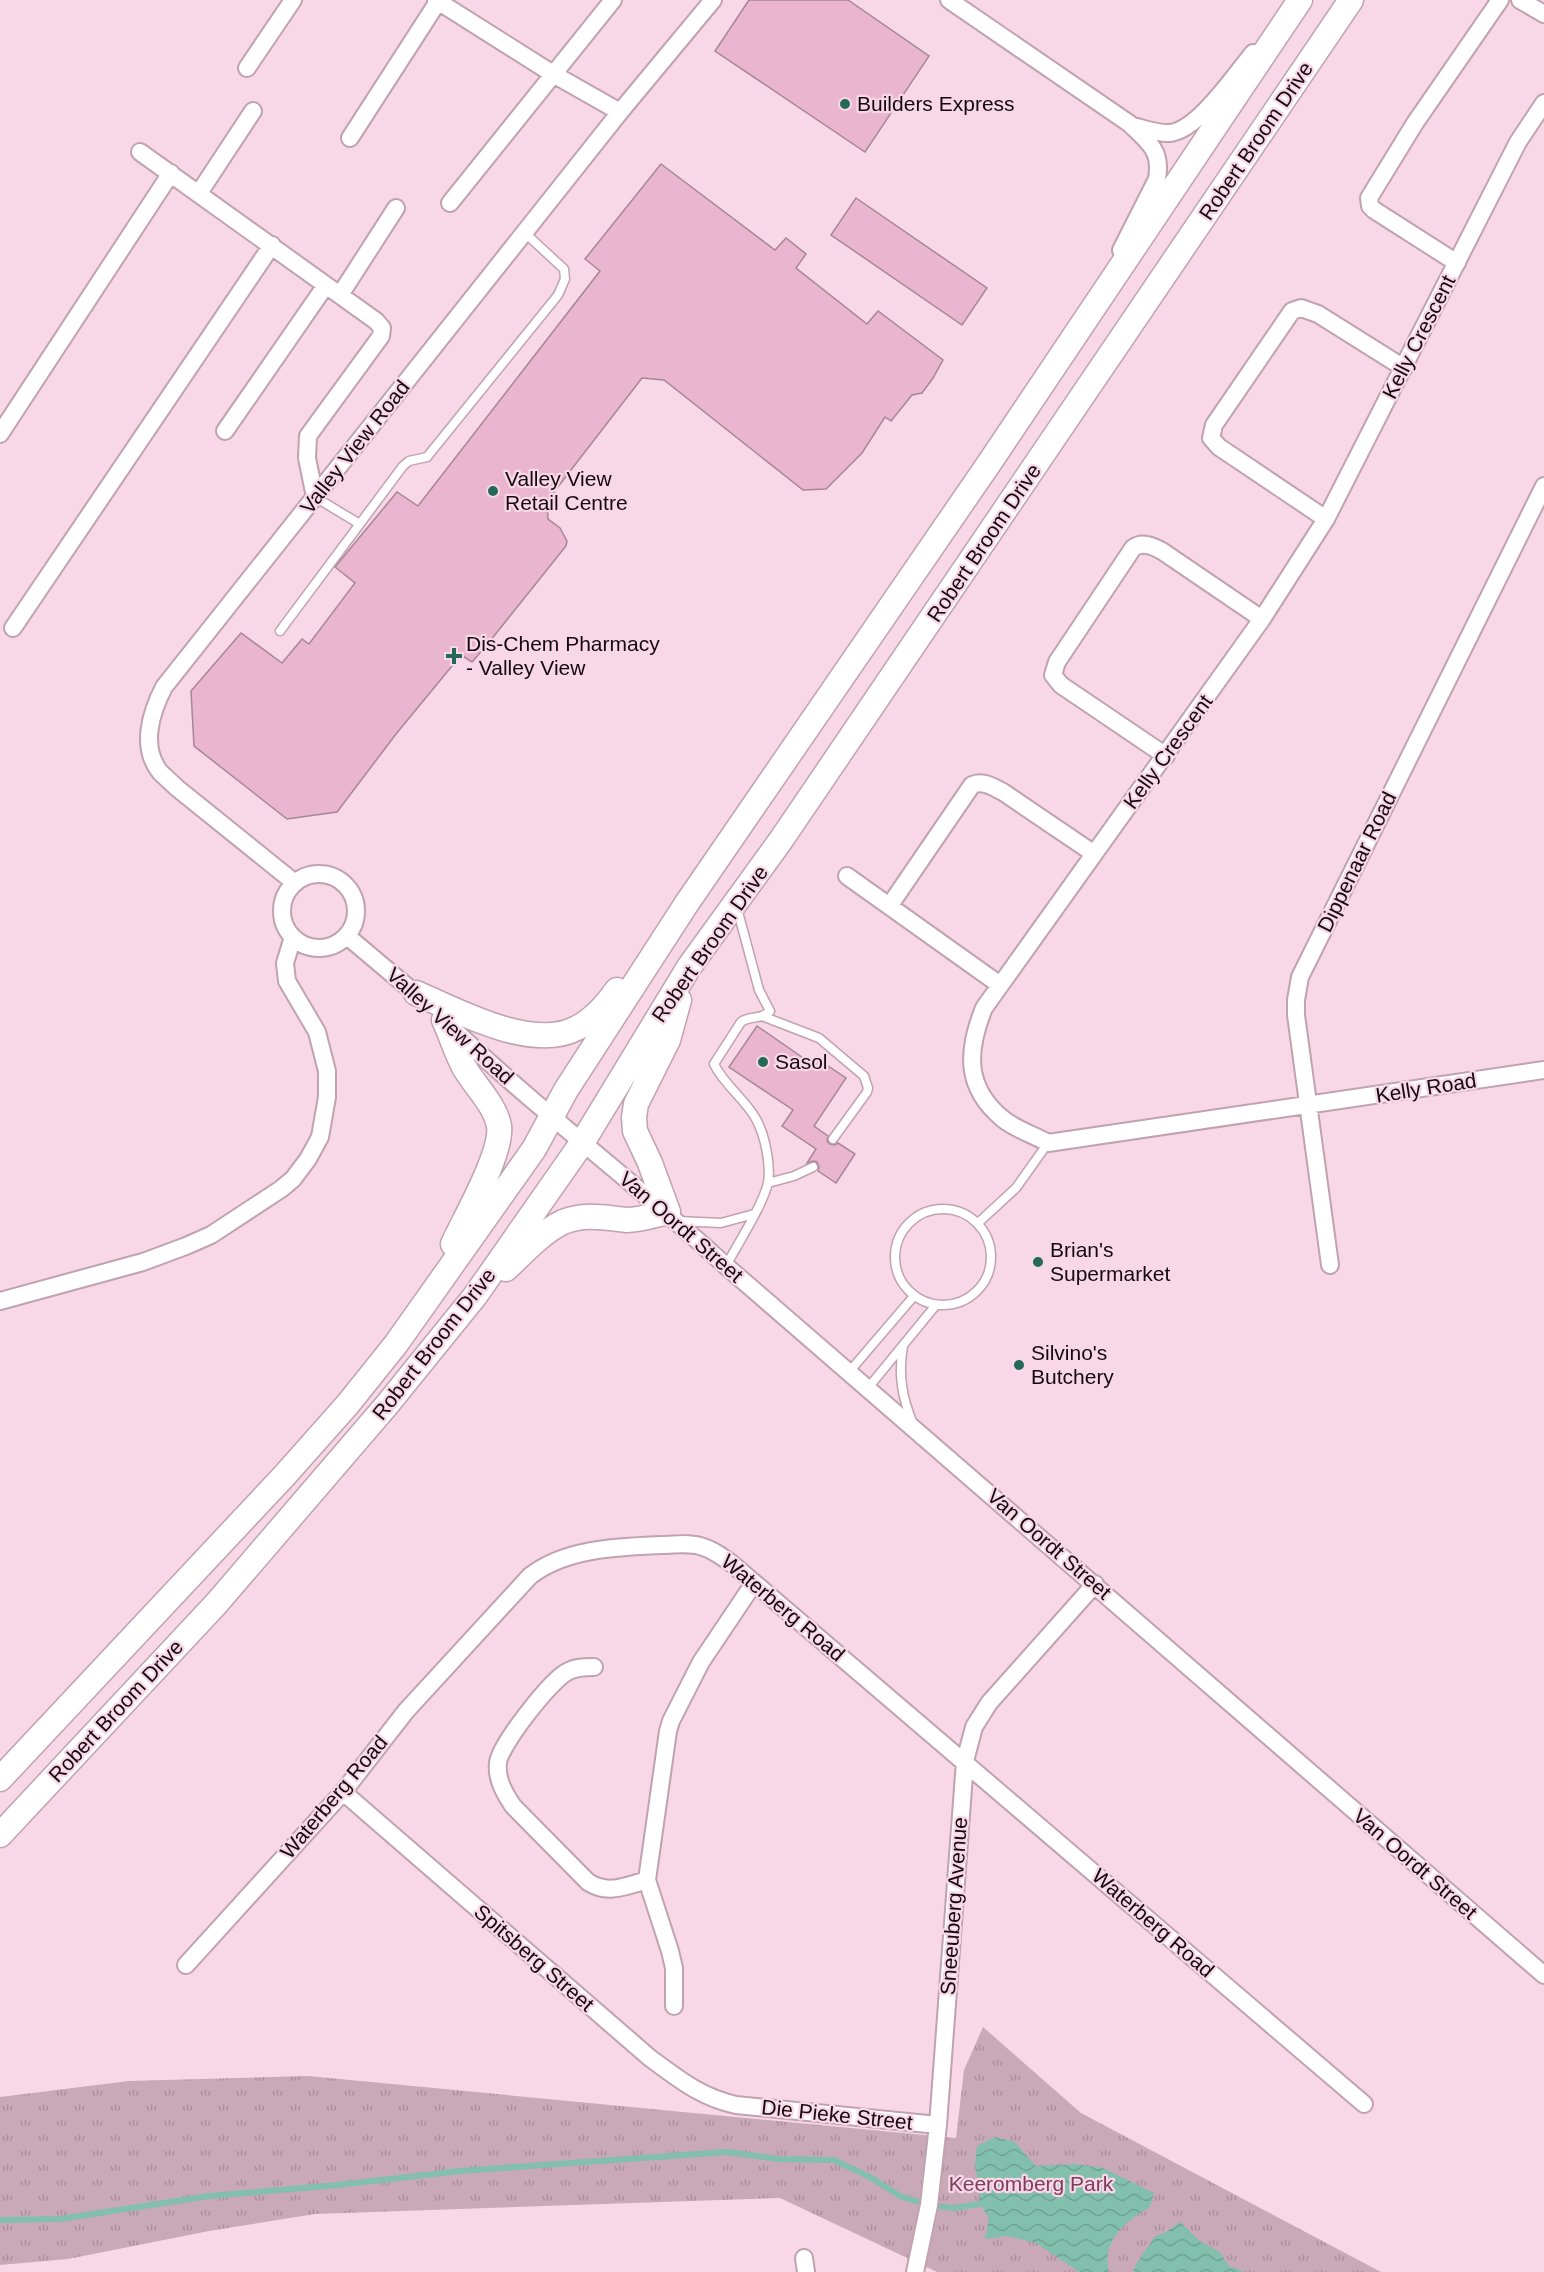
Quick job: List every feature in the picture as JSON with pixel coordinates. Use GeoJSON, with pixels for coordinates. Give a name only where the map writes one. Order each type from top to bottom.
{"type":"FeatureCollection","features":[{"type":"Feature","properties":{"kind":"street"},"geometry":{"type":"LineString","coordinates":[[247,68],[293,0]]}},
{"type":"Feature","properties":{"kind":"street"},"geometry":{"type":"LineString","coordinates":[[350,138],[438,0],[553,74],[620,112]]}},
{"type":"Feature","properties":{"kind":"street"},"geometry":{"type":"LineString","coordinates":[[450,203],[613,0]]}},
{"type":"Feature","properties":{"kind":"street","name":"Valley View Road"},"geometry":{"type":"LineString","coordinates":[[296,883],[177,788],[160,771],[153,761],[149,740],[154,705],[164,687],[620,112],[712,0]]}},
{"type":"Feature","properties":{"kind":"street"},"geometry":{"type":"LineString","coordinates":[[949,0],[1130,124],[1154,150],[1159,166],[1157,179],[1086,321]]}},
{"type":"Feature","properties":{"kind":"street"},"geometry":{"type":"LineString","coordinates":[[1130,124],[1169,133],[1189,125],[1205,110],[1299,0]]}},
{"type":"Feature","properties":{"kind":"street","name":"Robert Broom Drive"},"geometry":{"type":"LineString","coordinates":[[0,1779],[285,1475],[348,1404],[425,1303],[534,1149],[566,1090],[687,903],[862,651],[1086,321],[1299,0]]}},
{"type":"Feature","properties":{"kind":"street","name":"Robert Broom Drive"},"geometry":{"type":"LineString","coordinates":[[0,1835],[216,1604],[386,1406],[475,1296],[582,1143],[689,967],[736,905],[1046,453],[1351,0]]}},
{"type":"Feature","properties":{"kind":"street"},"geometry":{"type":"LineString","coordinates":[[1456,263],[1374,210],[1370,206],[1369,198],[1415,123],[1500,0]]}},
{"type":"Feature","properties":{"kind":"street"},"geometry":{"type":"LineString","coordinates":[[1520,0],[1544,14]]}},
{"type":"Feature","properties":{"kind":"street","name":"Kelly Crescent"},"geometry":{"type":"LineString","coordinates":[[1048,1143],[1004,1119],[984,1098],[975,1080],[971,1052],[975,1030],[984,1008],[1262,619],[1326,519],[1518,142],[1544,103]]}},
{"type":"Feature","properties":{"kind":"street"},"geometry":{"type":"LineString","coordinates":[[199,193],[253,111]]}},
{"type":"Feature","properties":{"kind":"street"},"geometry":{"type":"LineString","coordinates":[[140,152],[272,245],[376,321],[382,328],[382,333],[308,436],[307,458],[315,497]]}},
{"type":"Feature","properties":{"kind":"street"},"geometry":{"type":"LineString","coordinates":[[0,434],[171,173]]}},
{"type":"Feature","properties":{"kind":"street"},"geometry":{"type":"LineString","coordinates":[[340,295],[396,208]]}},
{"type":"Feature","properties":{"kind":"street"},"geometry":{"type":"LineString","coordinates":[[13,628],[272,245]]}},
{"type":"Feature","properties":{"kind":"street"},"geometry":{"type":"LineString","coordinates":[[225,431],[327,285]]}},
{"type":"Feature","properties":{"kind":"street"},"geometry":{"type":"LineString","coordinates":[[1326,519],[1219,447],[1211,438],[1214,425],[1292,311],[1298,309],[1318,314],[1404,368]]}},
{"type":"Feature","properties":{"kind":"street","name":"Dippenaar Road"},"geometry":{"type":"LineString","coordinates":[[1330,1265],[1296,1016],[1300,977],[1544,486]]}},
{"type":"Feature","properties":{"kind":"street"},"geometry":{"type":"LineString","coordinates":[[1166,756],[1060,685],[1053,675],[1057,662],[1133,548],[1145,545],[1162,551],[1262,619]]}},
{"type":"Feature","properties":{"kind":"street"},"geometry":{"type":"LineString","coordinates":[[890,905],[972,785],[976,783],[991,786],[1003,792],[1093,853]]}},
{"type":"Feature","properties":{"kind":"street"},"geometry":{"type":"LineString","coordinates":[[318,874],[341,881],[355,901],[356,913],[347,936],[326,948],[303,945],[293,937],[286,927],[283,909],[288,892],[296,883],[318,874]]}},
{"type":"Feature","properties":{"kind":"street"},"geometry":{"type":"LineString","coordinates":[[847,876],[1000,985]]}},
{"type":"Feature","properties":{"kind":"street"},"geometry":{"type":"LineString","coordinates":[[416,993],[514,1033],[552,1034],[577,1029],[608,1002],[687,903]]}},
{"type":"Feature","properties":{"kind":"street","name":"Valley View Road"},"geometry":{"type":"LineString","coordinates":[[347,936],[416,993],[485,1059],[552,1116]]}},
{"type":"Feature","properties":{"kind":"street"},"geometry":{"type":"LineString","coordinates":[[0,1301],[143,1262],[186,1246],[211,1235],[281,1190],[293,1179],[308,1160],[320,1137],[327,1097],[327,1071],[317,1032],[287,981],[285,963],[293,937]]}},
{"type":"Feature","properties":{"kind":"street"},"geometry":{"type":"LineString","coordinates":[[475,1296],[543,1236],[563,1222],[606,1216],[629,1220],[673,1217],[635,1131],[634,1117],[639,1096],[668,1040],[689,967]]}},
{"type":"Feature","properties":{"kind":"street"},"geometry":{"type":"LineString","coordinates":[[425,1303],[493,1158],[499,1135],[495,1116],[463,1066],[444,1020]]}},
{"type":"Feature","properties":{"kind":"street","name":"Kelly Road"},"geometry":{"type":"LineString","coordinates":[[1307,1106],[1544,1070]]}},
{"type":"Feature","properties":{"kind":"street"},"geometry":{"type":"LineString","coordinates":[[1048,1143],[1307,1106]]}},
{"type":"Feature","properties":{"kind":"street","name":"Van Oordt Street"},"geometry":{"type":"LineString","coordinates":[[552,1116],[673,1217],[726,1266],[1544,1975]]}},
{"type":"Feature","properties":{"kind":"street","name":"Waterberg Road"},"geometry":{"type":"LineString","coordinates":[[186,1965],[343,1792],[406,1711],[530,1576],[540,1568],[573,1556],[601,1550],[639,1546],[695,1545],[720,1555],[754,1582],[1364,2104]]}},
{"type":"Feature","properties":{"kind":"street"},"geometry":{"type":"LineString","coordinates":[[674,2006],[674,1968],[647,1880],[669,1726],[701,1662],[754,1582]]}},
{"type":"Feature","properties":{"kind":"street","name":"Sneeuberg Avenue"},"geometry":{"type":"LineString","coordinates":[[915,2272],[929,2205],[938,2125],[964,1761],[974,1727],[989,1703],[1095,1584]]}},
{"type":"Feature","properties":{"kind":"street"},"geometry":{"type":"LineString","coordinates":[[594,1667],[577,1668],[564,1673],[552,1686],[507,1740],[498,1760],[499,1777],[506,1796],[513,1806],[588,1882],[607,1890],[647,1880]]}},
{"type":"Feature","properties":{"kind":"street","name":"Spitsberg Street"},"geometry":{"type":"LineString","coordinates":[[343,1792],[650,2058],[699,2093],[736,2105]]}},
{"type":"Feature","properties":{"kind":"street","name":"Die Pieke Street"},"geometry":{"type":"LineString","coordinates":[[736,2105],[938,2125]]}},
{"type":"Feature","properties":{"kind":"lane"},"geometry":{"type":"LineString","coordinates":[[280,631],[358,523],[403,466],[409,461],[428,457],[558,295],[566,279],[564,269],[525,232]]}},
{"type":"Feature","properties":{"kind":"lane"},"geometry":{"type":"LineString","coordinates":[[315,497],[358,523]]}},
{"type":"Feature","properties":{"kind":"lane"},"geometry":{"type":"LineString","coordinates":[[726,1266],[768,1183],[765,1147],[756,1120],[714,1064],[742,1021],[762,1017],[770,1009],[759,990],[736,905]]}},
{"type":"Feature","properties":{"kind":"lane"},"geometry":{"type":"LineString","coordinates":[[762,1017],[819,1038],[866,1079],[867,1092],[833,1139]]}},
{"type":"Feature","properties":{"kind":"lane"},"geometry":{"type":"LineString","coordinates":[[978,1223],[1016,1188],[1048,1143]]}},
{"type":"Feature","properties":{"kind":"lane"},"geometry":{"type":"LineString","coordinates":[[768,1183],[794,1176],[813,1167]]}},
{"type":"Feature","properties":{"kind":"lane"},"geometry":{"type":"LineString","coordinates":[[937,1209],[952,1209],[966,1214],[978,1223],[986,1235],[991,1250],[991,1264],[986,1279],[978,1291],[966,1300],[952,1305],[936,1305],[914,1296],[899,1277],[895,1263],[896,1248],[901,1233],[922,1213],[937,1209]]}},
{"type":"Feature","properties":{"kind":"lane"},"geometry":{"type":"LineString","coordinates":[[673,1217],[721,1223],[754,1214]]}},
{"type":"Feature","properties":{"kind":"lane"},"geometry":{"type":"LineString","coordinates":[[849,1372],[914,1296]]}},
{"type":"Feature","properties":{"kind":"lane"},"geometry":{"type":"LineString","coordinates":[[868,1388],[936,1305]]}},
{"type":"Feature","properties":{"kind":"lane"},"geometry":{"type":"LineString","coordinates":[[903,1346],[900,1364],[902,1395],[915,1429]]}},
{"type":"Feature","properties":{"kind":"green space","name":"Keeromberg Park"},"geometry":{"type":"Polygon","coordinates":[[[983,2027],[1081,2113],[1381,2272],[937,2272],[780,2198],[315,2214],[209,2231],[68,2259],[0,2265],[0,2097],[129,2081],[308,2076],[956,2138],[964,2070],[983,2027]]]}},
{"type":"Feature","properties":{"kind":"water"},"geometry":{"type":"Polygon","coordinates":[[[995,2137],[1015,2142],[1036,2166],[1076,2164],[1103,2168],[1154,2193],[1150,2207],[1117,2233],[1109,2251],[1107,2261],[1109,2272],[1079,2272],[1036,2243],[1007,2236],[985,2239],[989,2218],[980,2204],[975,2164],[977,2146],[995,2137]]]}},
{"type":"Feature","properties":{"kind":"water"},"geometry":{"type":"Polygon","coordinates":[[[1180,2222],[1200,2241],[1220,2252],[1228,2265],[1244,2272],[1133,2272],[1154,2237],[1180,2222]]]}},
{"type":"Feature","properties":{"kind":"building","name":"Builders Express"},"geometry":{"type":"Polygon","coordinates":[[[749,0],[848,0],[929,56],[865,152],[715,51],[749,0]]]}},
{"type":"Feature","properties":{"kind":"building","name":"Valley View Retail Centre"},"geometry":{"type":"Polygon","coordinates":[[[661,164],[775,250],[786,238],[806,254],[796,268],[867,324],[878,311],[943,360],[933,378],[922,393],[912,395],[891,421],[885,417],[862,453],[826,489],[803,490],[664,380],[642,378],[547,501],[548,519],[560,528],[567,541],[566,546],[486,646],[472,662],[461,655],[396,734],[337,812],[287,819],[194,746],[191,691],[241,633],[282,663],[302,639],[309,644],[355,583],[335,567],[397,492],[418,506],[600,271],[585,259],[661,164]]]}},
{"type":"Feature","properties":{"kind":"building"},"geometry":{"type":"Polygon","coordinates":[[[856,198],[987,288],[962,325],[831,235],[856,198]]]}},
{"type":"Feature","properties":{"kind":"building"},"geometry":{"type":"Polygon","coordinates":[[[757,1026],[812,1064],[816,1058],[846,1078],[814,1126],[828,1136],[827,1141],[830,1144],[838,1143],[855,1154],[836,1183],[818,1171],[817,1162],[807,1163],[816,1149],[782,1126],[793,1110],[729,1067],[757,1026]]]}},
{"type":"Feature","properties":{"kind":"waterway"},"geometry":{"type":"LineString","coordinates":[[0,2220],[60,2219],[209,2196],[338,2185],[460,2171],[727,2152],[778,2159],[834,2160],[870,2177],[900,2196],[929,2205],[954,2208],[980,2204]]}},
{"type":"Feature","properties":{"kind":"place","name":"Builders Express"},"geometry":{"type":"Point","coordinates":[845,104]}},
{"type":"Feature","properties":{"kind":"place","name":"Valley View Retail Centre"},"geometry":{"type":"Point","coordinates":[493,491]}},
{"type":"Feature","properties":{"kind":"place","name":"Dis-Chem Pharmacy - Valley View"},"geometry":{"type":"Point","coordinates":[454,656]}},
{"type":"Feature","properties":{"kind":"place","name":"Sasol"},"geometry":{"type":"Point","coordinates":[763,1062]}},
{"type":"Feature","properties":{"kind":"place","name":"Brian's Supermarket"},"geometry":{"type":"Point","coordinates":[1038,1262]}},
{"type":"Feature","properties":{"kind":"place","name":"Silvino's Butchery"},"geometry":{"type":"Point","coordinates":[1019,1365]}}]}
